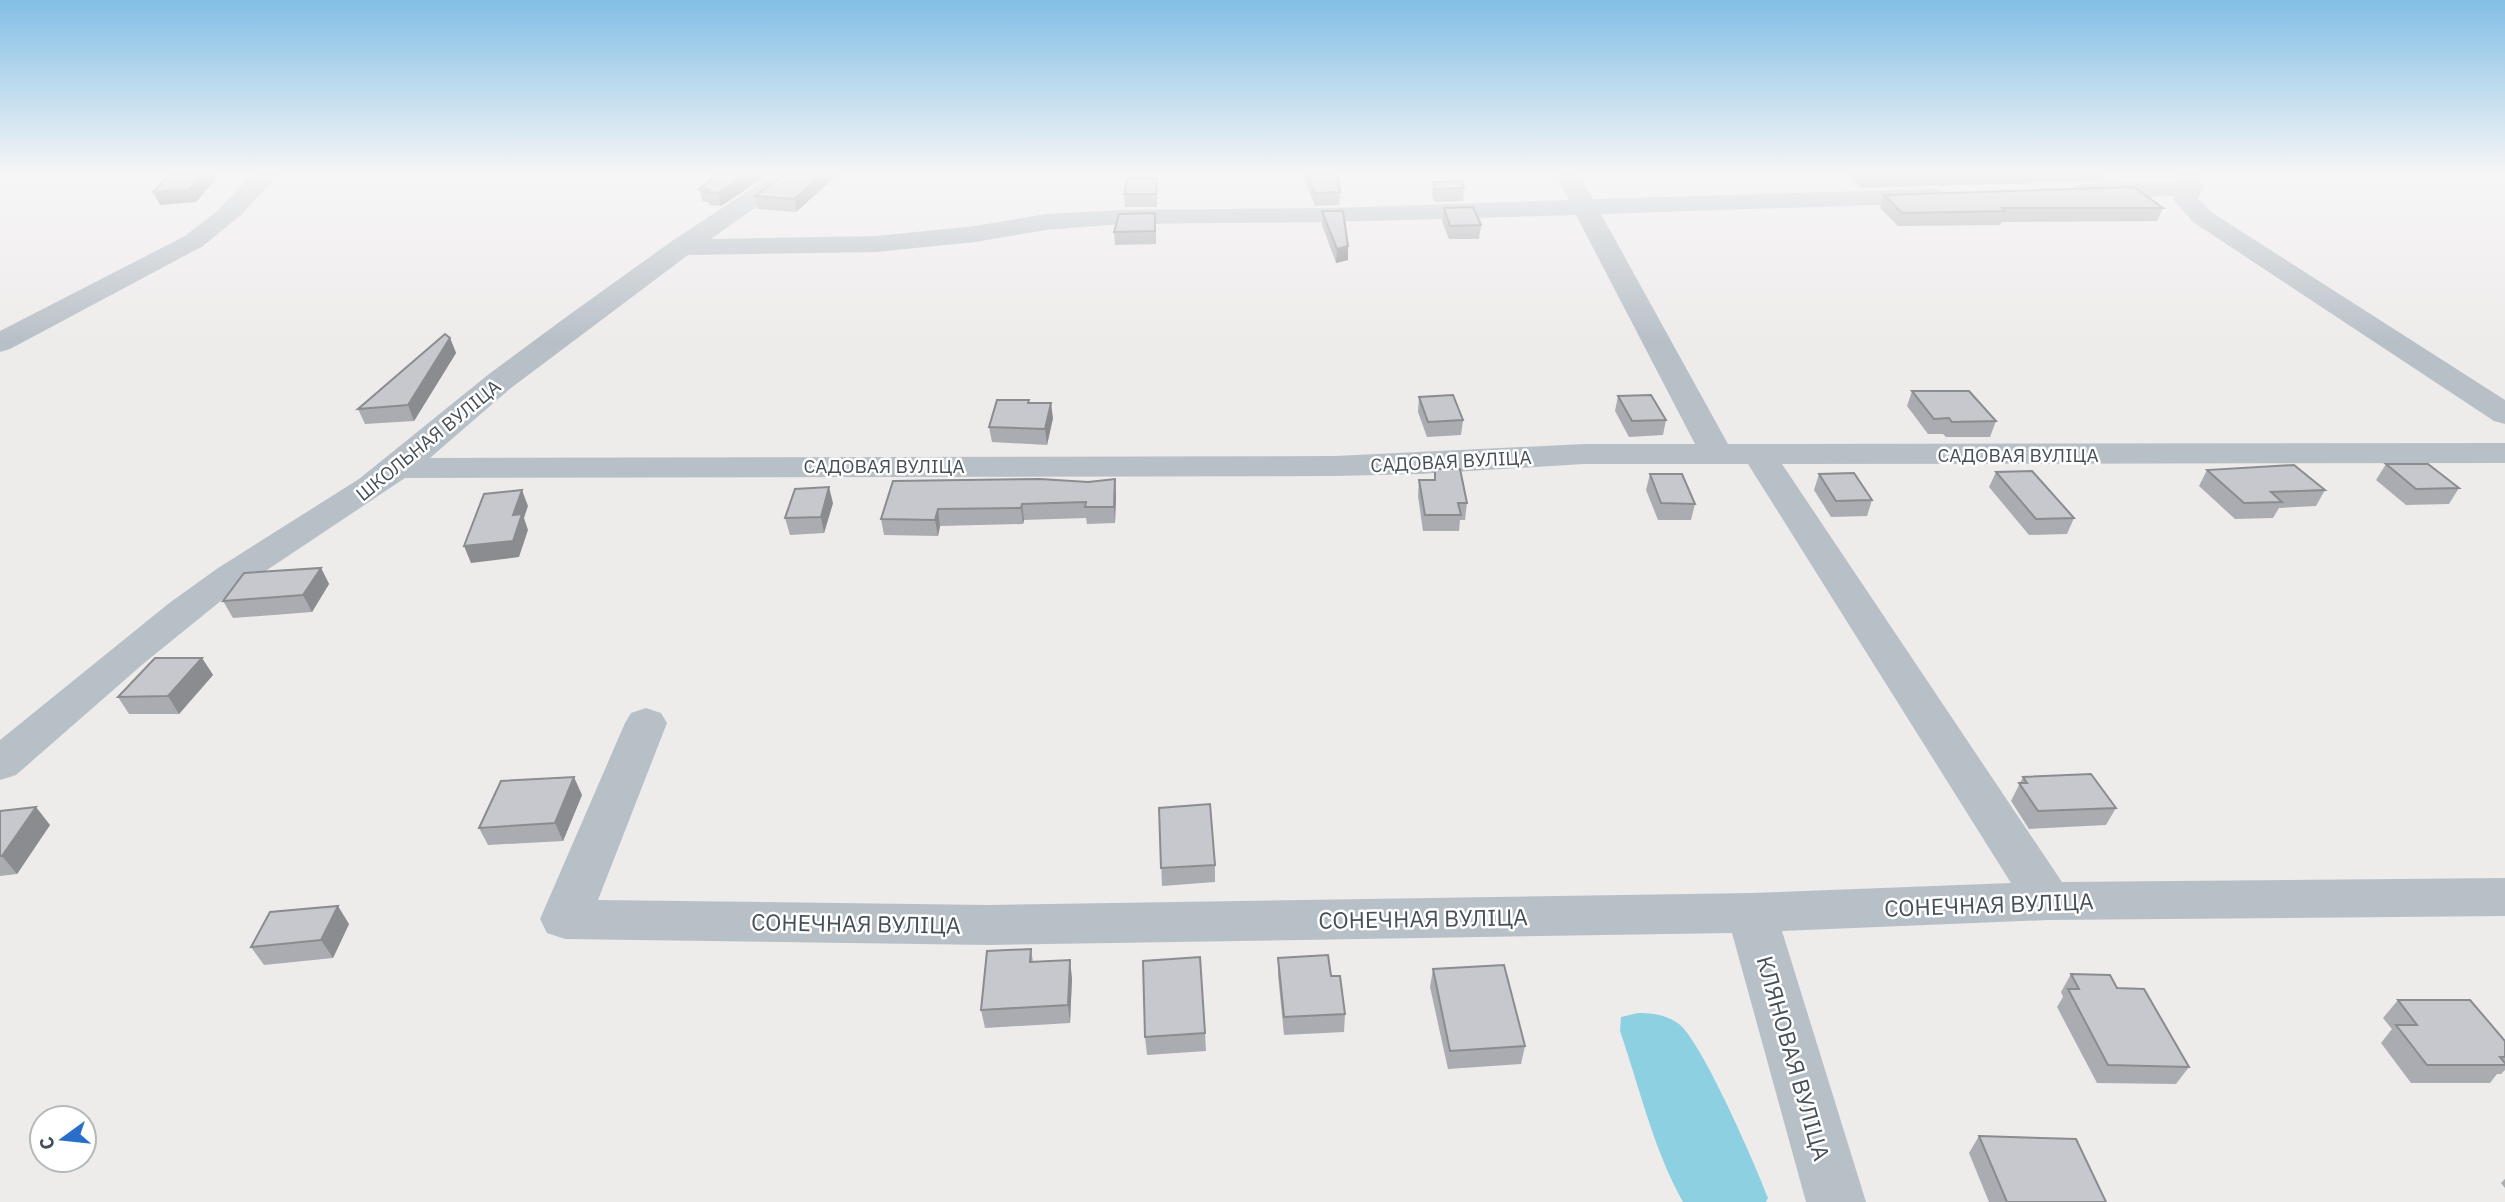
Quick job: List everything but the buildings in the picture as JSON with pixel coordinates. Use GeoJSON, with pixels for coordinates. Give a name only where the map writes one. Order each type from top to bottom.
{"type":"FeatureCollection","features":[{"type":"Feature","properties":{"kind":"street"},"geometry":{"type":"LineString","coordinates":[[0,342],[214,228]]}},
{"type":"Feature","properties":{"kind":"street","name":"ШКОЛЬНАЯ ВУЛІЦА"},"geometry":{"type":"LineString","coordinates":[[0,764],[134,650],[208,592],[294,534],[346,505],[397,468],[497,383],[709,228]]}},
{"type":"Feature","properties":{"kind":"street"},"geometry":{"type":"LineString","coordinates":[[681,247],[899,242],[1010,228]]}},
{"type":"Feature","properties":{"kind":"street"},"geometry":{"type":"LineString","coordinates":[[1597,228],[1717,455]]}},
{"type":"Feature","properties":{"kind":"street"},"geometry":{"type":"LineString","coordinates":[[2221,228],[2505,414]]}},
{"type":"Feature","properties":{"kind":"street","name":"САДОВАЯ ВУЛІЦА"},"geometry":{"type":"LineString","coordinates":[[397,468],[1323,466],[1420,464],[1584,454],[2505,453]]}},
{"type":"Feature","properties":{"kind":"street"},"geometry":{"type":"LineString","coordinates":[[1759,455],[2048,901]]}},
{"type":"Feature","properties":{"kind":"street","name":"СОНЕЧНАЯ ВУЛІЦА"},"geometry":{"type":"LineString","coordinates":[[646,723],[565,919],[989,925],[1751,913],[2048,901],[2501,902]]}},
{"type":"Feature","properties":{"kind":"street","name":"КЛЯНОВАЯ ВУЛІЦА"},"geometry":{"type":"LineString","coordinates":[[1751,913],[1836,1202]]}},
{"type":"Feature","properties":{"kind":"water"},"geometry":{"type":"Polygon","coordinates":[[[1638,1013],[1670,1018],[1689,1035],[1741,1134],[1768,1198],[1766,1202],[1683,1202],[1663,1161],[1620,1031],[1621,1017],[1638,1013]]]}}]}
